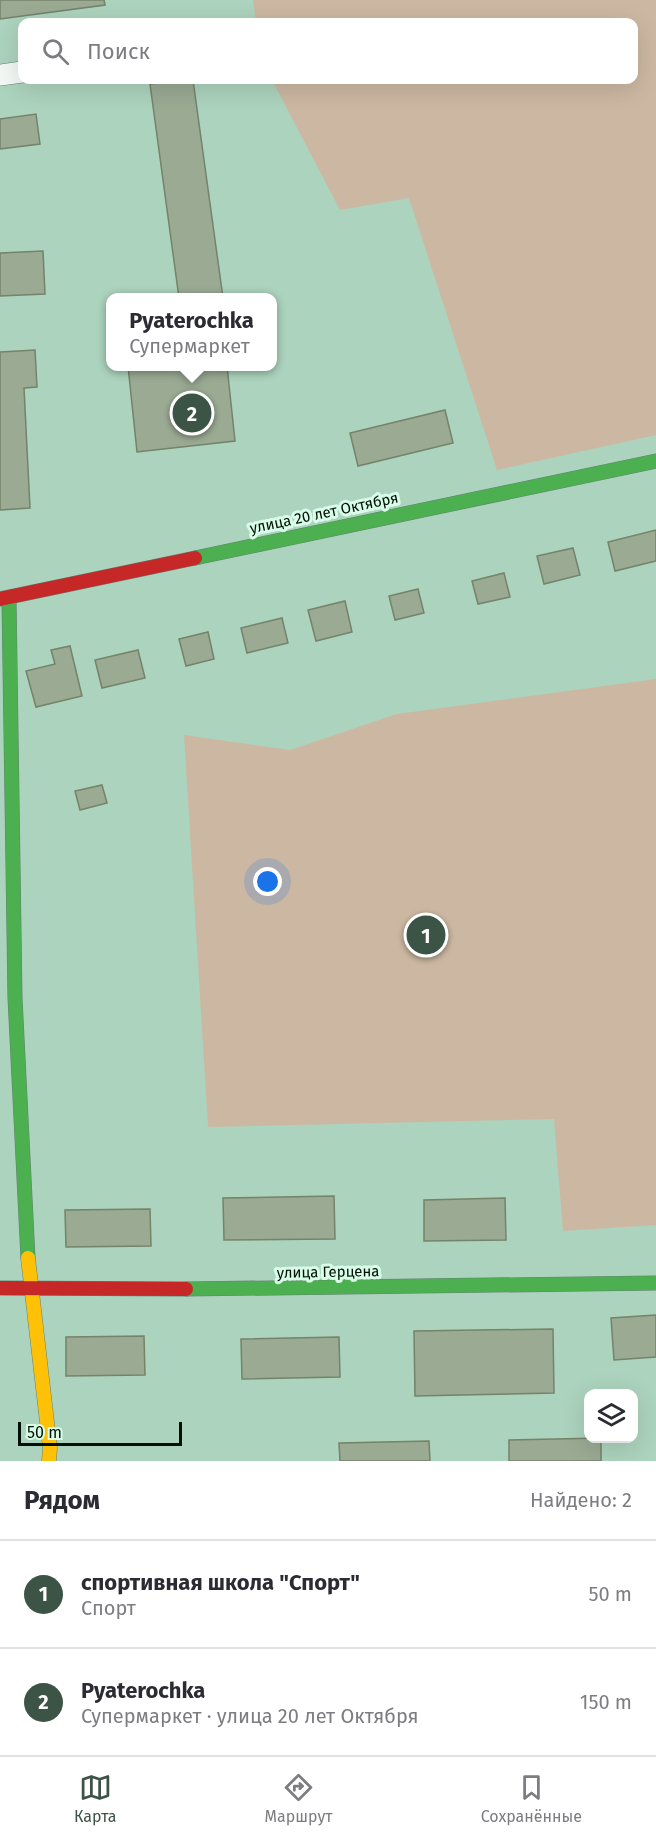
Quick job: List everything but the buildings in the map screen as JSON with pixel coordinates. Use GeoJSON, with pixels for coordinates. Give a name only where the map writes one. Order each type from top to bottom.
{"type":"FeatureCollection","features":[{"type":"Feature","properties":{"kind":"street"},"geometry":{"type":"LineString","coordinates":[[0,75],[18,73]]}},
{"type":"Feature","properties":{"kind":"street","name":"улица 20 лет Октября"},"geometry":{"type":"LineString","coordinates":[[5,599],[656,461]]}},
{"type":"Feature","properties":{"kind":"street"},"geometry":{"type":"LineString","coordinates":[[5,599],[15,998],[30,1288],[50,1448],[49,1461]]}},
{"type":"Feature","properties":{"kind":"street","name":"улица Герцена"},"geometry":{"type":"LineString","coordinates":[[0,1288],[298,1289],[656,1283]]}},
{"type":"Feature","properties":{"kind":"shaded area"},"geometry":{"type":"Polygon","coordinates":[[[253,0],[656,0],[656,435],[497,470],[409,198],[340,210],[274,84],[638,84],[638,18],[255,18],[253,0]]]}},
{"type":"Feature","properties":{"kind":"shaded area"},"geometry":{"type":"Polygon","coordinates":[[[656,679],[656,1225],[563,1231],[554,1119],[208,1127],[184,735],[290,750],[397,714],[656,679]]]}},
{"type":"Feature","properties":{"kind":"traffic: fast"},"geometry":{"type":"LineString","coordinates":[[195,558],[656,461]]}},
{"type":"Feature","properties":{"kind":"traffic: fast"},"geometry":{"type":"LineString","coordinates":[[9,599],[15,998],[28,1258]]}},
{"type":"Feature","properties":{"kind":"traffic: fast"},"geometry":{"type":"LineString","coordinates":[[186,1289],[656,1283]]}},
{"type":"Feature","properties":{"kind":"traffic: slow"},"geometry":{"type":"LineString","coordinates":[[28,1258],[50,1448],[49,1461]]}},
{"type":"Feature","properties":{"kind":"traffic: jam"},"geometry":{"type":"LineString","coordinates":[[0,599],[195,558]]}},
{"type":"Feature","properties":{"kind":"traffic: jam"},"geometry":{"type":"LineString","coordinates":[[0,1288],[186,1289]]}},
{"type":"Feature","properties":{"kind":"place","name":"Pyaterochka"},"geometry":{"type":"Point","coordinates":[192,413]}},
{"type":"Feature","properties":{"kind":"place","name":"спортивная школа \"Спорт\""},"geometry":{"type":"Point","coordinates":[426,935]}}]}
